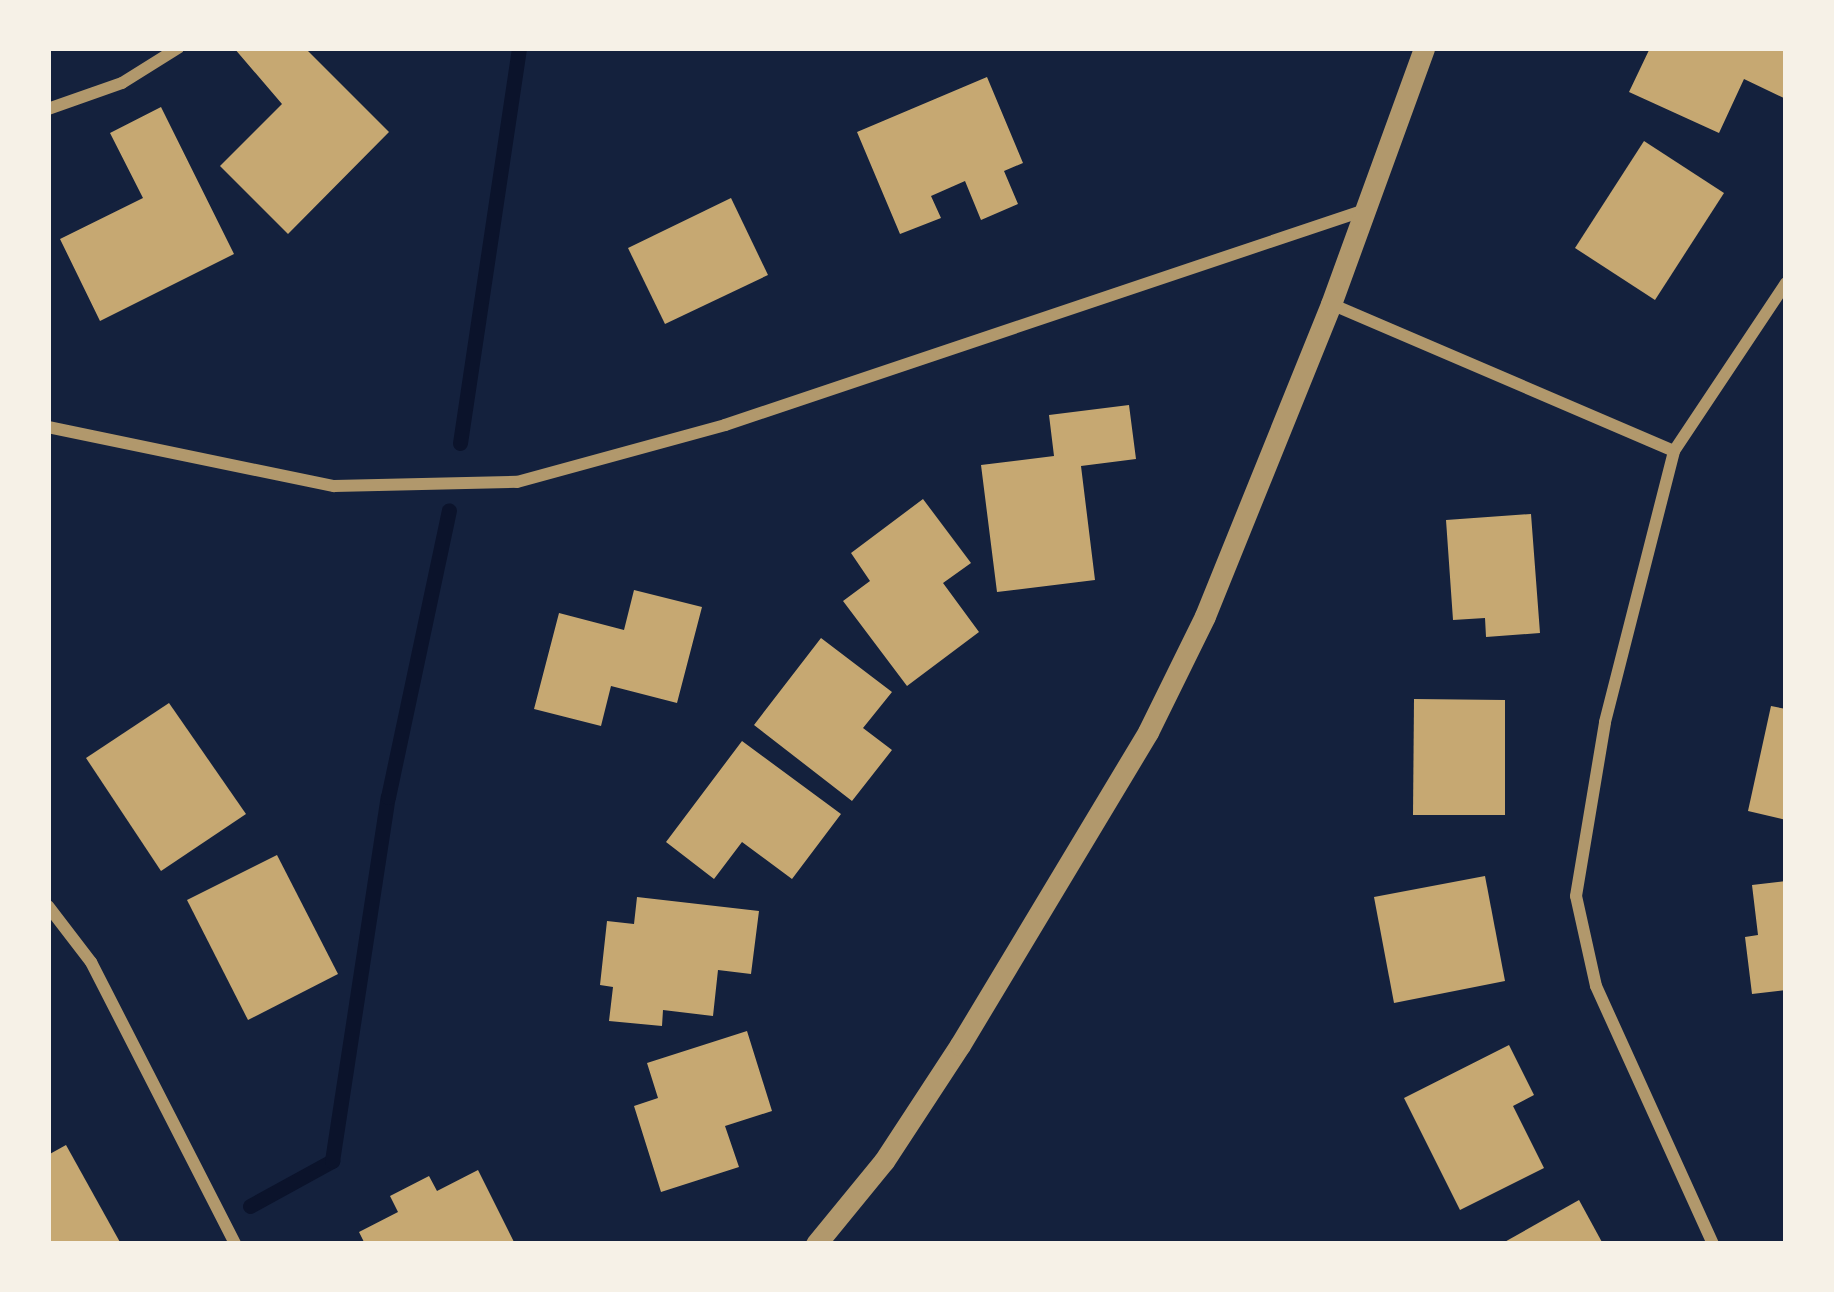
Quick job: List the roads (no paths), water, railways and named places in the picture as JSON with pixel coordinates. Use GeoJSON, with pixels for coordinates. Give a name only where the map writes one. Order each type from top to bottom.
{"type":"FeatureCollection","features":[{"type":"Feature","properties":{"kind":"street"},"geometry":{"type":"LineString","coordinates":[[48,109],[122,83],[178,48]]}},
{"type":"Feature","properties":{"kind":"street"},"geometry":{"type":"LineString","coordinates":[[816,1244],[951,1059],[1136,755],[1205,616],[1331,304],[1359,212],[1424,48]]}},
{"type":"Feature","properties":{"kind":"street"},"geometry":{"type":"LineString","coordinates":[[48,427],[334,485],[517,482],[725,425],[1359,212]]}},
{"type":"Feature","properties":{"kind":"street"},"geometry":{"type":"LineString","coordinates":[[1713,1244],[1596,986],[1576,896],[1605,722],[1674,451],[1786,283]]}},
{"type":"Feature","properties":{"kind":"street"},"geometry":{"type":"LineString","coordinates":[[1331,304],[1674,451]]}},
{"type":"Feature","properties":{"kind":"street"},"geometry":{"type":"LineString","coordinates":[[48,906],[91,962],[235,1244]]}},
{"type":"Feature","properties":{"kind":"waterway"},"geometry":{"type":"LineString","coordinates":[[460,443],[519,48]]}},
{"type":"Feature","properties":{"kind":"waterway"},"geometry":{"type":"LineString","coordinates":[[250,1206],[332,1161],[388,797],[449,510]]}}]}
